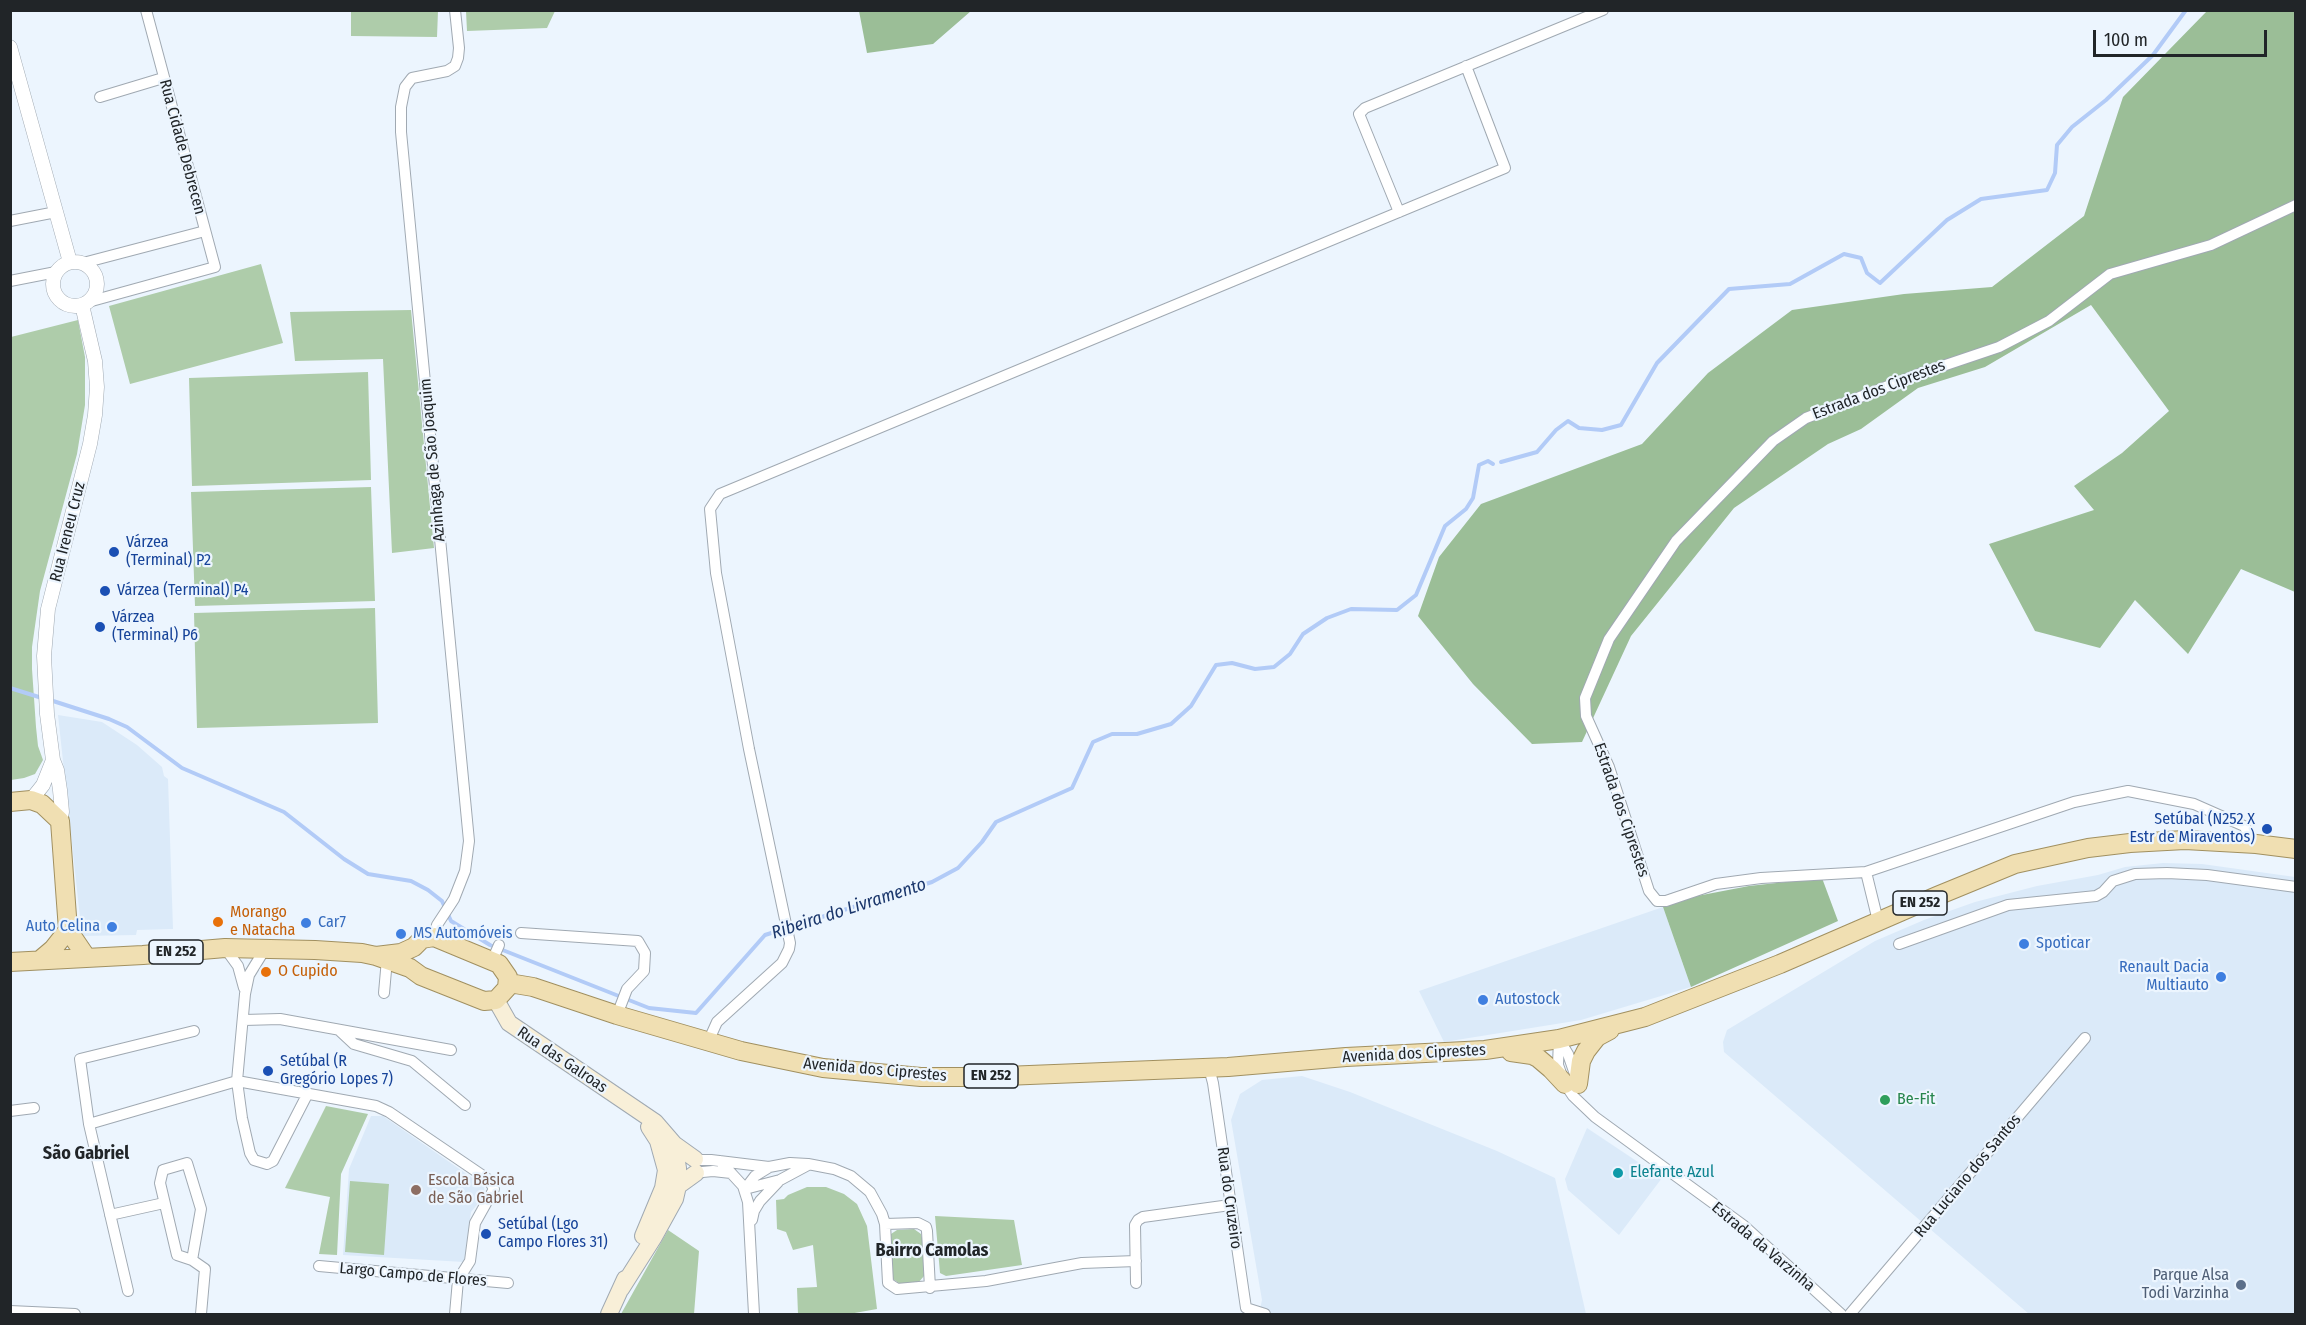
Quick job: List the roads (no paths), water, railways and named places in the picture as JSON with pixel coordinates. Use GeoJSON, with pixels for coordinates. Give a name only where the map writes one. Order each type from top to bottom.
{"type":"FeatureCollection","features":[{"type":"Feature","properties":{"kind":"main road"},"geometry":{"type":"LineString","coordinates":[[10,802],[31,800],[50,809],[60,821],[68,930],[87,958]]}},
{"type":"Feature","properties":{"kind":"main road","name":"Avenida dos Ciprestes"},"geometry":{"type":"LineString","coordinates":[[509,983],[533,987],[618,1011],[741,1051],[823,1068],[921,1077],[1209,1068],[1347,1057],[1485,1050],[1559,1039],[1622,1024],[1683,1004],[2015,864],[2088,848],[2185,840],[2256,844],[2295,849]]}},
{"type":"Feature","properties":{"kind":"main road"},"geometry":{"type":"LineString","coordinates":[[40,960],[53,949],[68,930]]}},
{"type":"Feature","properties":{"kind":"main road"},"geometry":{"type":"LineString","coordinates":[[434,937],[495,953],[504,968],[509,983],[505,993],[496,1000]]}},
{"type":"Feature","properties":{"kind":"main road","name":"EN 252"},"geometry":{"type":"LineString","coordinates":[[381,958],[414,947],[422,939],[434,937]]}},
{"type":"Feature","properties":{"kind":"main road"},"geometry":{"type":"LineString","coordinates":[[414,947],[411,958],[417,972]]}},
{"type":"Feature","properties":{"kind":"main road","name":"EN 252"},"geometry":{"type":"LineString","coordinates":[[10,962],[225,948],[347,951],[381,958],[484,1001],[496,1000]]}},
{"type":"Feature","properties":{"kind":"main road","name":"Rua das Galroas"},"geometry":{"type":"LineString","coordinates":[[496,1000],[506,1020],[655,1122],[696,1166]]}},
{"type":"Feature","properties":{"kind":"main road"},"geometry":{"type":"LineString","coordinates":[[1485,1050],[1532,1055],[1571,1084],[1586,1051],[1597,1037],[1622,1024]]}},
{"type":"Feature","properties":{"kind":"main road","name":"Rua das Galroas"},"geometry":{"type":"LineString","coordinates":[[638,1111],[658,1141],[672,1169]]}},
{"type":"Feature","properties":{"kind":"main road"},"geometry":{"type":"LineString","coordinates":[[609,1314],[672,1169],[674,1144]]}},
{"type":"Feature","properties":{"kind":"main road"},"geometry":{"type":"LineString","coordinates":[[621,1289],[667,1214],[678,1186],[696,1166]]}},
{"type":"Feature","properties":{"kind":"main road"},"geometry":{"type":"LineString","coordinates":[[672,1169],[678,1186]]}},
{"type":"Feature","properties":{"kind":"street","name":"Rua Cidade Debrecen"},"geometry":{"type":"LineString","coordinates":[[76,262],[205,231],[146,10]]}},
{"type":"Feature","properties":{"kind":"street","name":"Azinhaga de São Joaquim"},"geometry":{"type":"LineString","coordinates":[[434,937],[437,926],[454,899],[465,871],[469,841],[401,132],[401,107],[405,87],[412,78],[447,71],[454,66],[458,58],[455,10]]}},
{"type":"Feature","properties":{"kind":"street"},"geometry":{"type":"LineString","coordinates":[[1399,212],[1359,114],[1365,108],[1603,10]]}},
{"type":"Feature","properties":{"kind":"street"},"geometry":{"type":"LineString","coordinates":[[10,47],[56,212],[76,262],[94,272],[96,278],[96,291],[85,304]]}},
{"type":"Feature","properties":{"kind":"street"},"geometry":{"type":"LineString","coordinates":[[708,1042],[717,1022],[782,963],[790,943],[749,749],[716,573],[710,509],[720,494],[1505,168],[1466,66]]}},
{"type":"Feature","properties":{"kind":"street"},"geometry":{"type":"LineString","coordinates":[[100,97],[163,78]]}},
{"type":"Feature","properties":{"kind":"street","name":"Estrada dos Ciprestes"},"geometry":{"type":"LineString","coordinates":[[2256,844],[2244,826],[2194,804],[2128,791],[2074,802],[1866,872],[1761,878],[1716,884],[1666,901],[1657,901],[1649,891],[1609,767],[1586,716],[1584,698],[1609,639],[1676,541],[1773,441],[1806,418],[1999,346],[2049,321],[2110,274],[2211,245],[2295,205]]}},
{"type":"Feature","properties":{"kind":"street"},"geometry":{"type":"LineString","coordinates":[[10,221],[56,212]]}},
{"type":"Feature","properties":{"kind":"street"},"geometry":{"type":"LineString","coordinates":[[56,272],[52,285],[57,297],[68,305],[85,304],[215,267],[205,231]]}},
{"type":"Feature","properties":{"kind":"street"},"geometry":{"type":"LineString","coordinates":[[10,281],[56,272],[76,262]]}},
{"type":"Feature","properties":{"kind":"street","name":"Rua Ireneu Cruz"},"geometry":{"type":"LineString","coordinates":[[60,821],[62,812],[60,790],[53,760],[45,688],[44,648],[48,609],[90,444],[97,398],[94,355],[85,304]]}},
{"type":"Feature","properties":{"kind":"street","name":"Rua Ireneu Cruz"},"geometry":{"type":"LineString","coordinates":[[31,800],[43,785],[53,760]]}},
{"type":"Feature","properties":{"kind":"street"},"geometry":{"type":"LineString","coordinates":[[1866,872],[1878,921]]}},
{"type":"Feature","properties":{"kind":"street"},"geometry":{"type":"LineString","coordinates":[[1899,944],[2008,905],[2096,896],[2114,881],[2135,874],[2207,875],[2295,886]]}},
{"type":"Feature","properties":{"kind":"street"},"geometry":{"type":"LineString","coordinates":[[521,933],[638,941],[645,952],[644,971],[623,995],[618,1011]]}},
{"type":"Feature","properties":{"kind":"street"},"geometry":{"type":"LineString","coordinates":[[225,948],[240,970],[245,994]]}},
{"type":"Feature","properties":{"kind":"street"},"geometry":{"type":"LineString","coordinates":[[265,949],[249,975],[245,994],[237,1081],[239,1106],[250,1153],[255,1160],[267,1164],[273,1161],[308,1093]]}},
{"type":"Feature","properties":{"kind":"street"},"geometry":{"type":"LineString","coordinates":[[381,958],[384,993]]}},
{"type":"Feature","properties":{"kind":"street"},"geometry":{"type":"LineString","coordinates":[[244,1020],[280,1019],[451,1050]]}},
{"type":"Feature","properties":{"kind":"street"},"geometry":{"type":"LineString","coordinates":[[337,1029],[354,1044],[412,1061],[465,1105]]}},
{"type":"Feature","properties":{"kind":"street"},"geometry":{"type":"LineString","coordinates":[[128,1291],[89,1124],[80,1059],[194,1031]]}},
{"type":"Feature","properties":{"kind":"street","name":"Rua Luciano dos Santos"},"geometry":{"type":"LineString","coordinates":[[1850,1314],[2085,1038]]}},
{"type":"Feature","properties":{"kind":"street","name":"Estrada da Varzinha"},"geometry":{"type":"LineString","coordinates":[[1559,1039],[1558,1065],[1571,1084],[1574,1096],[1595,1117],[1743,1225],[1841,1314]]}},
{"type":"Feature","properties":{"kind":"street","name":"Rua do Cruzeiro"},"geometry":{"type":"LineString","coordinates":[[1209,1068],[1246,1308],[1265,1314]]}},
{"type":"Feature","properties":{"kind":"street"},"geometry":{"type":"LineString","coordinates":[[89,1124],[237,1081],[363,1103],[389,1112],[493,1185],[492,1194],[475,1223],[470,1261],[458,1280],[455,1314]]}},
{"type":"Feature","properties":{"kind":"street"},"geometry":{"type":"LineString","coordinates":[[10,1111],[34,1107]]}},
{"type":"Feature","properties":{"kind":"street"},"geometry":{"type":"LineString","coordinates":[[696,1166],[720,1161],[769,1167],[790,1163],[808,1164],[834,1169],[855,1179],[870,1192],[882,1214],[885,1224],[889,1284],[897,1289],[930,1288],[986,1281],[1082,1263],[1136,1261]]}},
{"type":"Feature","properties":{"kind":"street"},"geometry":{"type":"LineString","coordinates":[[720,1161],[745,1189],[750,1226],[754,1314]]}},
{"type":"Feature","properties":{"kind":"street"},"geometry":{"type":"LineString","coordinates":[[672,1169],[685,1162],[731,1173]]}},
{"type":"Feature","properties":{"kind":"street"},"geometry":{"type":"LineString","coordinates":[[192,1260],[201,1209],[187,1163],[163,1170],[160,1183],[177,1255],[192,1260],[205,1269],[201,1314]]}},
{"type":"Feature","properties":{"kind":"street"},"geometry":{"type":"LineString","coordinates":[[745,1189],[780,1180],[808,1164]]}},
{"type":"Feature","properties":{"kind":"street"},"geometry":{"type":"LineString","coordinates":[[745,1189],[755,1176],[769,1167]]}},
{"type":"Feature","properties":{"kind":"street"},"geometry":{"type":"LineString","coordinates":[[750,1226],[754,1211],[760,1201],[780,1180]]}},
{"type":"Feature","properties":{"kind":"street"},"geometry":{"type":"LineString","coordinates":[[110,1215],[164,1203]]}},
{"type":"Feature","properties":{"kind":"street"},"geometry":{"type":"LineString","coordinates":[[1136,1283],[1135,1225],[1141,1218],[1230,1205]]}},
{"type":"Feature","properties":{"kind":"street"},"geometry":{"type":"LineString","coordinates":[[885,1224],[918,1224],[926,1227],[930,1288]]}},
{"type":"Feature","properties":{"kind":"street","name":"Largo Campo de Flores"},"geometry":{"type":"LineString","coordinates":[[319,1266],[508,1283]]}},
{"type":"Feature","properties":{"kind":"street"},"geometry":{"type":"LineString","coordinates":[[10,1311],[75,1314]]}},
{"type":"Feature","properties":{"kind":"waterway","name":"Ribeira do Livramento"},"geometry":{"type":"LineString","coordinates":[[1501,462],[1537,452],[1556,430],[1568,421],[1579,428],[1602,430],[1621,425],[1657,363],[1729,289],[1790,284],[1844,254],[1861,258],[1867,273],[1880,283],[1947,220],[1981,199],[2047,190],[2055,173],[2057,145],[2072,127],[2106,100],[2153,55],[2186,10]]}},
{"type":"Feature","properties":{"kind":"waterway","name":"Ribeira do Livramento"},"geometry":{"type":"LineString","coordinates":[[50,700],[127,727],[182,768],[284,812],[344,859],[368,874],[411,881],[428,890],[442,901],[451,921],[490,945],[649,1008],[696,1013],[765,935],[932,882],[958,868],[982,842],[996,822],[1072,788],[1093,742],[1112,734],[1137,734],[1171,724],[1191,706],[1216,665],[1232,663],[1255,669],[1274,667],[1290,654],[1303,634],[1327,618],[1351,609],[1397,610],[1416,595],[1445,526],[1466,509],[1473,498],[1479,465],[1488,461],[1493,464]]}},
{"type":"Feature","properties":{"kind":"waterway","name":"Ribeira do Livramento"},"geometry":{"type":"LineString","coordinates":[[10,688],[42,698]]}},
{"type":"Feature","properties":{"kind":"place","name":"Várzea (Terminal) P2"},"geometry":{"type":"Point","coordinates":[114,552]}},
{"type":"Feature","properties":{"kind":"place","name":"Várzea (Terminal) P4"},"geometry":{"type":"Point","coordinates":[105,591]}},
{"type":"Feature","properties":{"kind":"place","name":"Várzea (Terminal) P6"},"geometry":{"type":"Point","coordinates":[100,627]}},
{"type":"Feature","properties":{"kind":"place","name":"Setúbal (N252 X Estr de Miraventos)"},"geometry":{"type":"Point","coordinates":[2267,829]}},
{"type":"Feature","properties":{"kind":"place","name":"Morango e Natacha"},"geometry":{"type":"Point","coordinates":[218,922]}},
{"type":"Feature","properties":{"kind":"place","name":"Car7"},"geometry":{"type":"Point","coordinates":[306,923]}},
{"type":"Feature","properties":{"kind":"place","name":"Auto Celina"},"geometry":{"type":"Point","coordinates":[112,927]}},
{"type":"Feature","properties":{"kind":"place","name":"MS Automóveis"},"geometry":{"type":"Point","coordinates":[401,934]}},
{"type":"Feature","properties":{"kind":"place","name":"Spoticar"},"geometry":{"type":"Point","coordinates":[2024,944]}},
{"type":"Feature","properties":{"kind":"place","name":"O Cupido"},"geometry":{"type":"Point","coordinates":[266,972]}},
{"type":"Feature","properties":{"kind":"place","name":"Renault Dacia Multiauto"},"geometry":{"type":"Point","coordinates":[2221,977]}},
{"type":"Feature","properties":{"kind":"place","name":"Autostock"},"geometry":{"type":"Point","coordinates":[1483,1000]}},
{"type":"Feature","properties":{"kind":"place","name":"Setúbal (R Gregório Lopes 7)"},"geometry":{"type":"Point","coordinates":[268,1071]}},
{"type":"Feature","properties":{"kind":"place","name":"Be-Fit"},"geometry":{"type":"Point","coordinates":[1885,1100]}},
{"type":"Feature","properties":{"kind":"place","name":"Elefante Azul"},"geometry":{"type":"Point","coordinates":[1618,1173]}},
{"type":"Feature","properties":{"kind":"place","name":"Escola Básica de São Gabriel"},"geometry":{"type":"Point","coordinates":[416,1190]}},
{"type":"Feature","properties":{"kind":"place","name":"Setúbal (Lgo Campo Flores 31)"},"geometry":{"type":"Point","coordinates":[486,1234]}},
{"type":"Feature","properties":{"kind":"place","name":"Parque Alsa Todi Varzinha"},"geometry":{"type":"Point","coordinates":[2241,1285]}},
{"type":"Feature","properties":{"kind":"district","name":"São Gabriel"},"geometry":{"type":"Point","coordinates":[86,1154]}},
{"type":"Feature","properties":{"kind":"district","name":"Bairro Camolas"},"geometry":{"type":"Point","coordinates":[932,1251]}}]}
